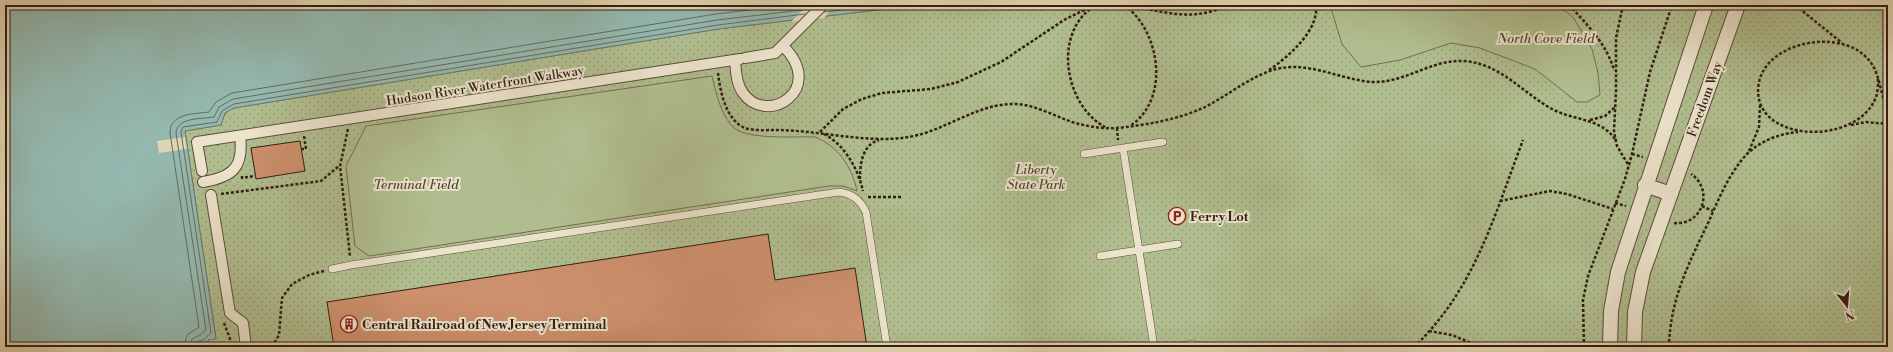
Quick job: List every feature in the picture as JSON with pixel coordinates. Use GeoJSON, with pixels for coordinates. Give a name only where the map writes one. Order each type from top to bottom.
{"type":"FeatureCollection","features":[{"type":"Feature","properties":{"kind":"street","name":"Hudson River Waterfront Walkway"},"geometry":{"type":"LineString","coordinates":[[246,347],[243,322],[230,313],[197,142],[775,53],[823,5]]}},
{"type":"Feature","properties":{"kind":"street","name":"Freedom Way"},"geometry":{"type":"LineString","coordinates":[[1610,347],[1611,312],[1616,278],[1645,185],[1706,5]]}},
{"type":"Feature","properties":{"kind":"street","name":"Freedom Way"},"geometry":{"type":"LineString","coordinates":[[1634,347],[1634,312],[1639,286],[1738,5]]}},
{"type":"Feature","properties":{"kind":"street"},"geometry":{"type":"LineString","coordinates":[[740,59],[740,87],[748,99],[765,106],[777,104],[789,98],[794,91],[799,77],[799,70],[794,58],[783,46]]}},
{"type":"Feature","properties":{"kind":"street"},"geometry":{"type":"LineString","coordinates":[[205,183],[222,178],[234,170],[240,156],[240,136]]}},
{"type":"Feature","properties":{"kind":"street"},"geometry":{"type":"LineString","coordinates":[[1645,185],[1671,194]]}},
{"type":"Feature","properties":{"kind":"lane"},"geometry":{"type":"LineString","coordinates":[[1084,154],[1163,142]]}},
{"type":"Feature","properties":{"kind":"lane"},"geometry":{"type":"LineString","coordinates":[[1123,148],[1154,347]]}},
{"type":"Feature","properties":{"kind":"lane"},"geometry":{"type":"LineString","coordinates":[[332,269],[840,192],[854,196],[866,212],[887,347]]}},
{"type":"Feature","properties":{"kind":"lane"},"geometry":{"type":"LineString","coordinates":[[1100,256],[1178,244]]}},
{"type":"Feature","properties":{"kind":"lane"},"geometry":{"type":"LineString","coordinates":[[1175,347],[1194,344]]}},
{"type":"Feature","properties":{"kind":"path"},"geometry":{"type":"LineString","coordinates":[[820,132],[843,109],[862,99],[882,93],[931,89],[958,82],[1001,62],[1064,20],[1101,5]]}},
{"type":"Feature","properties":{"kind":"path"},"geometry":{"type":"LineString","coordinates":[[1124,5],[1188,16],[1211,11],[1228,5]]}},
{"type":"Feature","properties":{"kind":"path"},"geometry":{"type":"LineString","coordinates":[[1124,5],[1136,17],[1147,35],[1154,54],[1157,74],[1153,91],[1146,108],[1137,120],[1128,127]]}},
{"type":"Feature","properties":{"kind":"path"},"geometry":{"type":"LineString","coordinates":[[860,181],[862,160],[868,147],[877,140],[905,138],[928,132],[980,111],[1009,104],[1029,106],[1081,124],[1106,128],[1128,127],[1196,110],[1265,73],[1278,63],[1310,31],[1316,17],[1316,5]]}},
{"type":"Feature","properties":{"kind":"path"},"geometry":{"type":"LineString","coordinates":[[1569,5],[1587,25],[1603,48],[1613,65],[1616,76]]}},
{"type":"Feature","properties":{"kind":"path"},"geometry":{"type":"LineString","coordinates":[[1615,139],[1616,38],[1623,5]]}},
{"type":"Feature","properties":{"kind":"path"},"geometry":{"type":"LineString","coordinates":[[1584,347],[1583,300],[1585,287],[1591,264],[1621,191],[1629,166],[1650,72],[1672,5]]}},
{"type":"Feature","properties":{"kind":"path"},"geometry":{"type":"LineString","coordinates":[[1795,5],[1842,44]]}},
{"type":"Feature","properties":{"kind":"path"},"geometry":{"type":"LineString","coordinates":[[1092,8],[1082,17],[1075,30],[1070,48],[1069,68],[1073,88],[1080,104],[1093,119],[1106,128]]}},
{"type":"Feature","properties":{"kind":"path"},"geometry":{"type":"LineString","coordinates":[[1669,347],[1672,314],[1680,285],[1730,177],[1746,156],[1760,127],[1760,80],[1764,71],[1778,56],[1787,50],[1810,43],[1822,42],[1842,44],[1852,47],[1867,57],[1873,65],[1888,110]]}},
{"type":"Feature","properties":{"kind":"path"},"geometry":{"type":"LineString","coordinates":[[716,62],[721,92],[737,123],[755,129],[820,132],[884,139]]}},
{"type":"Feature","properties":{"kind":"path"},"geometry":{"type":"LineString","coordinates":[[1265,73],[1286,67],[1308,67],[1361,80],[1382,82],[1443,63],[1469,62],[1483,65],[1501,73],[1555,111],[1572,117],[1589,120],[1607,130],[1615,139],[1620,152],[1629,166]]}},
{"type":"Feature","properties":{"kind":"path"},"geometry":{"type":"LineString","coordinates":[[1846,126],[1861,117],[1873,104],[1876,97],[1878,79]]}},
{"type":"Feature","properties":{"kind":"path"},"geometry":{"type":"LineString","coordinates":[[1759,98],[1762,107],[1771,118],[1785,127],[1800,132]]}},
{"type":"Feature","properties":{"kind":"path"},"geometry":{"type":"LineString","coordinates":[[1589,120],[1605,116],[1613,110],[1616,105]]}},
{"type":"Feature","properties":{"kind":"path"},"geometry":{"type":"LineString","coordinates":[[351,118],[340,166],[351,265]]}},
{"type":"Feature","properties":{"kind":"path"},"geometry":{"type":"LineString","coordinates":[[1746,156],[1770,138],[1800,132],[1820,132],[1866,122],[1888,124]]}},
{"type":"Feature","properties":{"kind":"path"},"geometry":{"type":"LineString","coordinates":[[301,150],[306,149],[303,132]]}},
{"type":"Feature","properties":{"kind":"path"},"geometry":{"type":"LineString","coordinates":[[820,132],[831,138],[853,164],[860,181],[864,198],[876,196],[902,197]]}},
{"type":"Feature","properties":{"kind":"path"},"geometry":{"type":"LineString","coordinates":[[1414,347],[1452,304],[1467,278],[1481,249],[1523,140]]}},
{"type":"Feature","properties":{"kind":"path"},"geometry":{"type":"LineString","coordinates":[[205,183],[321,181],[340,166]]}},
{"type":"Feature","properties":{"kind":"path"},"geometry":{"type":"LineString","coordinates":[[1500,201],[1550,191],[1567,194],[1613,209]]}},
{"type":"Feature","properties":{"kind":"path"},"geometry":{"type":"LineString","coordinates":[[1702,206],[1713,211]]}},
{"type":"Feature","properties":{"kind":"path"},"geometry":{"type":"LineString","coordinates":[[272,347],[279,335],[282,298],[292,284],[309,275],[332,269]]}},
{"type":"Feature","properties":{"kind":"path"},"geometry":{"type":"LineString","coordinates":[[1429,331],[1452,335],[1471,343]]}},
{"type":"Feature","properties":{"kind":"path"},"geometry":{"type":"LineString","coordinates":[[230,339],[230,347]]}},
{"type":"Feature","properties":{"kind":"green space","name":"Liberty State Park"},"geometry":{"type":"Polygon","coordinates":[[[919,5],[1888,5],[1888,347],[199,347],[198,345],[216,338],[185,131],[221,125],[225,113],[234,108],[718,29],[919,5]]]}},
{"type":"Feature","properties":{"kind":"green space","name":"North Cove Field"},"geometry":{"type":"Polygon","coordinates":[[[1330,5],[1557,5],[1573,17],[1592,49],[1598,73],[1600,95],[1587,102],[1577,102],[1535,69],[1480,48],[1451,43],[1400,60],[1361,67],[1342,44],[1330,5]]]}},
{"type":"Feature","properties":{"kind":"green space","name":"Terminal Field"},"geometry":{"type":"Polygon","coordinates":[[[712,76],[721,108],[727,120],[737,130],[758,136],[815,137],[823,141],[831,146],[843,158],[852,174],[857,191],[843,186],[829,186],[369,256],[355,246],[346,166],[366,126],[712,76]]]}},
{"type":"Feature","properties":{"kind":"water"},"geometry":{"type":"Polygon","coordinates":[[[5,5],[919,5],[718,29],[234,108],[225,113],[221,125],[185,131],[216,339],[208,340],[208,343],[199,345],[199,347],[5,347],[5,5]]]}},
{"type":"Feature","properties":{"kind":"pier"},"geometry":{"type":"Polygon","coordinates":[[[808,5],[836,5],[824,18],[791,22],[808,5]]]}},
{"type":"Feature","properties":{"kind":"pier"},"geometry":{"type":"Polygon","coordinates":[[[185,137],[187,149],[159,153],[157,141],[185,137]]]}},
{"type":"Feature","properties":{"kind":"building"},"geometry":{"type":"Polygon","coordinates":[[[300,141],[305,171],[256,179],[251,148],[300,141]]]}},
{"type":"Feature","properties":{"kind":"building"},"geometry":{"type":"Polygon","coordinates":[[[768,234],[775,280],[855,268],[867,347],[334,347],[327,302],[768,234]]]}},
{"type":"Feature","properties":{"kind":"place","name":"Ferry Lot"},"geometry":{"type":"Point","coordinates":[1177,216]}},
{"type":"Feature","properties":{"kind":"place","name":"Central Railroad of New Jersey Terminal"},"geometry":{"type":"Point","coordinates":[349,324]}}]}
